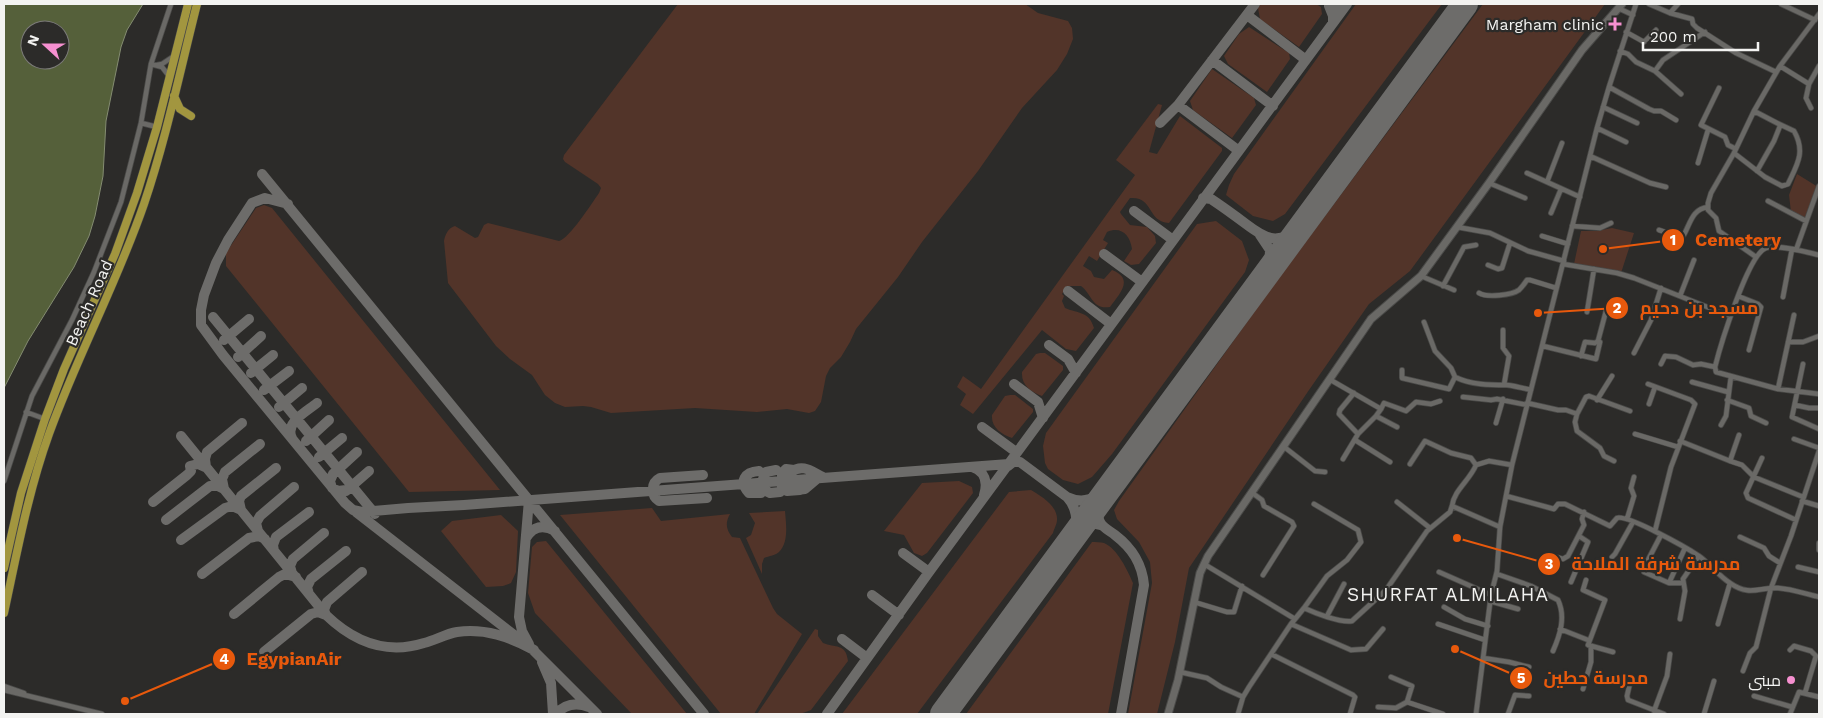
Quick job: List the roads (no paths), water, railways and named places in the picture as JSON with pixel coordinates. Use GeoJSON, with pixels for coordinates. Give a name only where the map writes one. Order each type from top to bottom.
{"type":"FeatureCollection","features":[{"type":"Feature","properties":{"kind":"highway","name":"Beach Road"},"geometry":{"type":"LineString","coordinates":[[4,568],[24,485],[45,419],[123,233],[157,127],[188,4]]}},
{"type":"Feature","properties":{"kind":"highway","name":"Beach Road"},"geometry":{"type":"LineString","coordinates":[[4,613],[30,496],[41,457],[73,373],[133,236],[154,171],[197,4]]}},
{"type":"Feature","properties":{"kind":"highway"},"geometry":{"type":"LineString","coordinates":[[174,96],[180,109],[191,116]]}},
{"type":"Feature","properties":{"kind":"main road"},"geometry":{"type":"LineString","coordinates":[[1168,714],[1180,672],[1200,573],[1204,564],[1251,492],[1375,314],[1421,276],[1582,50],[1620,6]]}},
{"type":"Feature","properties":{"kind":"street"},"geometry":{"type":"LineString","coordinates":[[4,481],[32,396],[79,304],[111,229],[125,189],[141,123],[151,64],[171,4]]}},
{"type":"Feature","properties":{"kind":"street"},"geometry":{"type":"LineString","coordinates":[[1476,714],[1491,594],[1497,574],[1500,527],[1512,465],[1597,128],[1636,4]]}},
{"type":"Feature","properties":{"kind":"street"},"geometry":{"type":"LineString","coordinates":[[1653,4],[1670,13],[1692,19],[1695,25],[1704,32],[1736,53],[1776,72]]}},
{"type":"Feature","properties":{"kind":"street"},"geometry":{"type":"LineString","coordinates":[[1670,13],[1678,4]]}},
{"type":"Feature","properties":{"kind":"street"},"geometry":{"type":"LineString","coordinates":[[1781,4],[1815,20]]}},
{"type":"Feature","properties":{"kind":"street"},"geometry":{"type":"LineString","coordinates":[[1620,6],[1633,15]]}},
{"type":"Feature","properties":{"kind":"street"},"geometry":{"type":"LineString","coordinates":[[1756,257],[1722,234],[1716,218],[1708,207],[1711,193],[1736,151],[1754,111],[1776,72],[1819,14]]}},
{"type":"Feature","properties":{"kind":"street"},"geometry":{"type":"LineString","coordinates":[[1626,32],[1644,42],[1656,30]]}},
{"type":"Feature","properties":{"kind":"street"},"geometry":{"type":"LineString","coordinates":[[1655,71],[1663,60],[1704,32]]}},
{"type":"Feature","properties":{"kind":"street"},"geometry":{"type":"LineString","coordinates":[[1620,51],[1630,55],[1636,62],[1655,71],[1682,94]]}},
{"type":"Feature","properties":{"kind":"street"},"geometry":{"type":"LineString","coordinates":[[157,65],[174,56]]}},
{"type":"Feature","properties":{"kind":"street"},"geometry":{"type":"LineString","coordinates":[[151,64],[162,67],[169,76]]}},
{"type":"Feature","properties":{"kind":"street"},"geometry":{"type":"LineString","coordinates":[[1780,66],[1809,84]]}},
{"type":"Feature","properties":{"kind":"street"},"geometry":{"type":"LineString","coordinates":[[1811,108],[1806,98],[1809,84],[1819,66]]}},
{"type":"Feature","properties":{"kind":"street"},"geometry":{"type":"LineString","coordinates":[[1609,86],[1649,109],[1661,111],[1676,120]]}},
{"type":"Feature","properties":{"kind":"street"},"geometry":{"type":"LineString","coordinates":[[1719,88],[1702,127],[1724,137],[1728,145],[1757,171],[1782,186],[1788,184],[1798,162],[1801,148],[1794,131],[1754,111]]}},
{"type":"Feature","properties":{"kind":"street"},"geometry":{"type":"LineString","coordinates":[[1603,107],[1637,123]]}},
{"type":"Feature","properties":{"kind":"street"},"geometry":{"type":"LineString","coordinates":[[141,123],[157,127]]}},
{"type":"Feature","properties":{"kind":"street"},"geometry":{"type":"LineString","coordinates":[[1757,171],[1775,140],[1779,124]]}},
{"type":"Feature","properties":{"kind":"street"},"geometry":{"type":"LineString","coordinates":[[1597,128],[1626,142]]}},
{"type":"Feature","properties":{"kind":"street"},"geometry":{"type":"LineString","coordinates":[[1698,163],[1708,130]]}},
{"type":"Feature","properties":{"kind":"street"},"geometry":{"type":"LineString","coordinates":[[1547,182],[1562,143]]}},
{"type":"Feature","properties":{"kind":"street"},"geometry":{"type":"LineString","coordinates":[[1590,156],[1650,183],[1666,187]]}},
{"type":"Feature","properties":{"kind":"street"},"geometry":{"type":"LineString","coordinates":[[1527,173],[1580,197]]}},
{"type":"Feature","properties":{"kind":"street"},"geometry":{"type":"LineString","coordinates":[[1489,183],[1525,198]]}},
{"type":"Feature","properties":{"kind":"street"},"geometry":{"type":"LineString","coordinates":[[1783,297],[1794,250],[1818,193],[1819,186]]}},
{"type":"Feature","properties":{"kind":"street"},"geometry":{"type":"LineString","coordinates":[[1551,213],[1561,189]]}},
{"type":"Feature","properties":{"kind":"street"},"geometry":{"type":"LineString","coordinates":[[1768,202],[1806,221]]}},
{"type":"Feature","properties":{"kind":"street"},"geometry":{"type":"LineString","coordinates":[[1659,230],[1682,238],[1695,212],[1701,208],[1708,207]]}},
{"type":"Feature","properties":{"kind":"street"},"geometry":{"type":"LineString","coordinates":[[1572,226],[1598,228],[1611,223]]}},
{"type":"Feature","properties":{"kind":"street"},"geometry":{"type":"LineString","coordinates":[[1457,227],[1490,233],[1528,251],[1563,262],[1617,273],[1662,288],[1730,316]]}},
{"type":"Feature","properties":{"kind":"street"},"geometry":{"type":"LineString","coordinates":[[111,229],[123,233]]}},
{"type":"Feature","properties":{"kind":"street"},"geometry":{"type":"LineString","coordinates":[[1542,236],[1568,244]]}},
{"type":"Feature","properties":{"kind":"street"},"geometry":{"type":"LineString","coordinates":[[1488,265],[1498,269],[1502,268],[1510,243]]}},
{"type":"Feature","properties":{"kind":"street"},"geometry":{"type":"LineString","coordinates":[[1444,286],[1464,247],[1476,245]]}},
{"type":"Feature","properties":{"kind":"street"},"geometry":{"type":"LineString","coordinates":[[1819,255],[1768,247],[1760,251],[1730,316],[1715,367],[1716,372],[1731,376],[1778,388],[1819,394]]}},
{"type":"Feature","properties":{"kind":"street"},"geometry":{"type":"LineString","coordinates":[[1680,296],[1694,260]]}},
{"type":"Feature","properties":{"kind":"street"},"geometry":{"type":"LineString","coordinates":[[1587,312],[1594,269]]}},
{"type":"Feature","properties":{"kind":"street"},"geometry":{"type":"LineString","coordinates":[[1421,276],[1454,290]]}},
{"type":"Feature","properties":{"kind":"street"},"geometry":{"type":"LineString","coordinates":[[1478,293],[1486,296],[1514,292],[1519,290],[1527,280],[1556,288]]}},
{"type":"Feature","properties":{"kind":"street"},"geometry":{"type":"LineString","coordinates":[[1634,353],[1651,320],[1662,288]]}},
{"type":"Feature","properties":{"kind":"street"},"geometry":{"type":"LineString","coordinates":[[1738,296],[1761,307],[1749,350]]}},
{"type":"Feature","properties":{"kind":"street"},"geometry":{"type":"LineString","coordinates":[[1543,346],[1596,359],[1601,342],[1598,341],[1606,311]]}},
{"type":"Feature","properties":{"kind":"street"},"geometry":{"type":"LineString","coordinates":[[1778,388],[1794,315]]}},
{"type":"Feature","properties":{"kind":"street"},"geometry":{"type":"LineString","coordinates":[[1402,370],[1402,378],[1451,388],[1455,377],[1451,368],[1435,352],[1424,322]]}},
{"type":"Feature","properties":{"kind":"street"},"geometry":{"type":"LineString","coordinates":[[1503,330],[1503,348],[1509,356],[1504,385]]}},
{"type":"Feature","properties":{"kind":"street"},"geometry":{"type":"LineString","coordinates":[[1788,342],[1803,342],[1819,336]]}},
{"type":"Feature","properties":{"kind":"street"},"geometry":{"type":"LineString","coordinates":[[1581,356],[1585,342],[1595,343],[1598,341]]}},
{"type":"Feature","properties":{"kind":"street"},"geometry":{"type":"LineString","coordinates":[[1662,364],[1666,355],[1676,357],[1693,365],[1701,364],[1715,367]]}},
{"type":"Feature","properties":{"kind":"street"},"geometry":{"type":"LineString","coordinates":[[1803,364],[1792,418],[1819,428]]}},
{"type":"Feature","properties":{"kind":"street"},"geometry":{"type":"LineString","coordinates":[[1597,400],[1612,376]]}},
{"type":"Feature","properties":{"kind":"street"},"geometry":{"type":"LineString","coordinates":[[1721,425],[1726,416],[1731,376]]}},
{"type":"Feature","properties":{"kind":"street"},"geometry":{"type":"LineString","coordinates":[[1455,377],[1465,381],[1531,390]]}},
{"type":"Feature","properties":{"kind":"street"},"geometry":{"type":"LineString","coordinates":[[1329,379],[1381,409]]}},
{"type":"Feature","properties":{"kind":"street"},"geometry":{"type":"LineString","coordinates":[[1692,382],[1728,392]]}},
{"type":"Feature","properties":{"kind":"street"},"geometry":{"type":"LineString","coordinates":[[1648,384],[1691,400],[1695,404],[1671,467],[1655,532]]}},
{"type":"Feature","properties":{"kind":"street"},"geometry":{"type":"LineString","coordinates":[[1649,404],[1655,387]]}},
{"type":"Feature","properties":{"kind":"street"},"geometry":{"type":"LineString","coordinates":[[1354,393],[1340,410],[1339,414],[1358,434]]}},
{"type":"Feature","properties":{"kind":"street"},"geometry":{"type":"LineString","coordinates":[[1614,461],[1604,456],[1600,448],[1577,431],[1575,422],[1577,414],[1586,397],[1589,396],[1630,410]]}},
{"type":"Feature","properties":{"kind":"street"},"geometry":{"type":"LineString","coordinates":[[1463,397],[1491,400],[1497,398],[1566,410],[1577,414]]}},
{"type":"Feature","properties":{"kind":"street"},"geometry":{"type":"LineString","coordinates":[[1496,423],[1503,400]]}},
{"type":"Feature","properties":{"kind":"street"},"geometry":{"type":"LineString","coordinates":[[1727,400],[1749,408],[1751,416],[1766,423]]}},
{"type":"Feature","properties":{"kind":"street"},"geometry":{"type":"LineString","coordinates":[[1343,459],[1358,434],[1376,416],[1384,403],[1406,411],[1416,402],[1431,404],[1440,401]]}},
{"type":"Feature","properties":{"kind":"street"},"geometry":{"type":"LineString","coordinates":[[1795,404],[1809,408],[1819,408]]}},
{"type":"Feature","properties":{"kind":"street"},"geometry":{"type":"LineString","coordinates":[[26,412],[45,419]]}},
{"type":"Feature","properties":{"kind":"street"},"geometry":{"type":"LineString","coordinates":[[1376,416],[1397,427]]}},
{"type":"Feature","properties":{"kind":"street"},"geometry":{"type":"LineString","coordinates":[[1635,434],[1678,448]]}},
{"type":"Feature","properties":{"kind":"street"},"geometry":{"type":"LineString","coordinates":[[1730,460],[1739,435]]}},
{"type":"Feature","properties":{"kind":"street"},"geometry":{"type":"LineString","coordinates":[[1355,440],[1390,462]]}},
{"type":"Feature","properties":{"kind":"street"},"geometry":{"type":"LineString","coordinates":[[1743,672],[1750,652],[1756,647],[1771,588],[1802,499],[1817,466],[1819,449],[1794,440]]}},
{"type":"Feature","properties":{"kind":"street"},"geometry":{"type":"LineString","coordinates":[[1410,464],[1425,441],[1471,458],[1476,465]]}},
{"type":"Feature","properties":{"kind":"street"},"geometry":{"type":"LineString","coordinates":[[1680,441],[1743,466],[1754,477],[1819,506]]}},
{"type":"Feature","properties":{"kind":"street"},"geometry":{"type":"LineString","coordinates":[[1283,446],[1315,472],[1325,472]]}},
{"type":"Feature","properties":{"kind":"street"},"geometry":{"type":"LineString","coordinates":[[1762,458],[1746,493],[1748,498],[1796,520]]}},
{"type":"Feature","properties":{"kind":"street"},"geometry":{"type":"LineString","coordinates":[[1476,465],[1489,461],[1512,465]]}},
{"type":"Feature","properties":{"kind":"street"},"geometry":{"type":"LineString","coordinates":[[1304,608],[1350,621],[1369,606],[1388,588],[1404,562],[1430,528],[1450,512],[1454,497],[1474,471],[1476,465]]}},
{"type":"Feature","properties":{"kind":"street"},"geometry":{"type":"LineString","coordinates":[[1627,519],[1634,496],[1631,488],[1634,477]]}},
{"type":"Feature","properties":{"kind":"street"},"geometry":{"type":"LineString","coordinates":[[1251,492],[1262,500],[1264,506],[1292,522],[1294,526],[1264,575]]}},
{"type":"Feature","properties":{"kind":"street"},"geometry":{"type":"LineString","coordinates":[[1506,496],[1554,508],[1560,503],[1565,504],[1610,526],[1618,517],[1627,519],[1699,556],[1738,588],[1749,591],[1782,588],[1819,597]]}},
{"type":"Feature","properties":{"kind":"street"},"geometry":{"type":"LineString","coordinates":[[1397,502],[1430,528]]}},
{"type":"Feature","properties":{"kind":"street"},"geometry":{"type":"LineString","coordinates":[[1238,714],[1243,697],[1291,624],[1327,576],[1342,565],[1361,542],[1358,530],[1314,504]]}},
{"type":"Feature","properties":{"kind":"street"},"geometry":{"type":"LineString","coordinates":[[1452,506],[1500,527]]}},
{"type":"Feature","properties":{"kind":"street"},"geometry":{"type":"LineString","coordinates":[[1553,556],[1563,559],[1567,558],[1584,525],[1582,519],[1584,512]]}},
{"type":"Feature","properties":{"kind":"street"},"geometry":{"type":"LineString","coordinates":[[1612,557],[1633,522]]}},
{"type":"Feature","properties":{"kind":"street"},"geometry":{"type":"LineString","coordinates":[[1648,560],[1661,535]]}},
{"type":"Feature","properties":{"kind":"street"},"geometry":{"type":"LineString","coordinates":[[1571,582],[1588,542],[1579,536]]}},
{"type":"Feature","properties":{"kind":"street"},"geometry":{"type":"LineString","coordinates":[[1740,537],[1764,548],[1769,556],[1780,563]]}},
{"type":"Feature","properties":{"kind":"street"},"geometry":{"type":"LineString","coordinates":[[1819,543],[1819,550]]}},
{"type":"Feature","properties":{"kind":"street"},"geometry":{"type":"LineString","coordinates":[[1668,583],[1685,548]]}},
{"type":"Feature","properties":{"kind":"street"},"geometry":{"type":"LineString","coordinates":[[1680,619],[1685,592],[1683,583],[1685,576],[1699,556]]}},
{"type":"Feature","properties":{"kind":"street"},"geometry":{"type":"LineString","coordinates":[[1204,564],[1295,619]]}},
{"type":"Feature","properties":{"kind":"street"},"geometry":{"type":"LineString","coordinates":[[1798,567],[1819,572]]}},
{"type":"Feature","properties":{"kind":"street"},"geometry":{"type":"LineString","coordinates":[[1439,572],[1491,594]]}},
{"type":"Feature","properties":{"kind":"street"},"geometry":{"type":"LineString","coordinates":[[1644,572],[1668,583],[1683,583]]}},
{"type":"Feature","properties":{"kind":"street"},"geometry":{"type":"LineString","coordinates":[[1497,574],[1531,586],[1558,600],[1562,624],[1553,651]]}},
{"type":"Feature","properties":{"kind":"street"},"geometry":{"type":"LineString","coordinates":[[1586,580],[1583,590],[1605,600],[1588,640],[1588,645],[1613,652]]}},
{"type":"Feature","properties":{"kind":"street"},"geometry":{"type":"LineString","coordinates":[[1718,624],[1730,583]]}},
{"type":"Feature","properties":{"kind":"street"},"geometry":{"type":"LineString","coordinates":[[1327,616],[1344,584]]}},
{"type":"Feature","properties":{"kind":"street"},"geometry":{"type":"LineString","coordinates":[[1194,602],[1227,612],[1234,612],[1242,586]]}},
{"type":"Feature","properties":{"kind":"street"},"geometry":{"type":"LineString","coordinates":[[1490,601],[1518,609]]}},
{"type":"Feature","properties":{"kind":"street"},"geometry":{"type":"LineString","coordinates":[[1444,607],[1465,619],[1488,626]]}},
{"type":"Feature","properties":{"kind":"street"},"geometry":{"type":"LineString","coordinates":[[1291,624],[1353,650],[1366,649],[1383,629]]}},
{"type":"Feature","properties":{"kind":"street"},"geometry":{"type":"LineString","coordinates":[[1438,624],[1485,640]]}},
{"type":"Feature","properties":{"kind":"street"},"geometry":{"type":"LineString","coordinates":[[1560,629],[1588,640]]}},
{"type":"Feature","properties":{"kind":"street"},"geometry":{"type":"LineString","coordinates":[[1583,689],[1591,662],[1591,646]]}},
{"type":"Feature","properties":{"kind":"street"},"geometry":{"type":"LineString","coordinates":[[1790,650],[1794,646],[1811,651],[1816,656],[1805,693]]}},
{"type":"Feature","properties":{"kind":"street"},"geometry":{"type":"LineString","coordinates":[[1271,654],[1353,695],[1355,697],[1354,704],[1350,714]]}},
{"type":"Feature","properties":{"kind":"street"},"geometry":{"type":"LineString","coordinates":[[1654,711],[1667,676],[1670,654]]}},
{"type":"Feature","properties":{"kind":"street"},"geometry":{"type":"LineString","coordinates":[[1483,658],[1529,667]]}},
{"type":"Feature","properties":{"kind":"street"},"geometry":{"type":"LineString","coordinates":[[1180,672],[1207,678],[1243,697]]}},
{"type":"Feature","properties":{"kind":"street"},"geometry":{"type":"LineString","coordinates":[[1378,708],[1396,708],[1407,702],[1412,686],[1391,677]]}},
{"type":"Feature","properties":{"kind":"street"},"geometry":{"type":"LineString","coordinates":[[1704,714],[1714,682]]}},
{"type":"Feature","properties":{"kind":"street"},"geometry":{"type":"LineString","coordinates":[[1630,683],[1627,698],[1664,714]]}},
{"type":"Feature","properties":{"kind":"street"},"geometry":{"type":"LineString","coordinates":[[4,686],[32,696]]}},
{"type":"Feature","properties":{"kind":"street"},"geometry":{"type":"LineString","coordinates":[[4,690],[102,714]]}},
{"type":"Feature","properties":{"kind":"street"},"geometry":{"type":"LineString","coordinates":[[1790,714],[1798,693],[1819,697]]}},
{"type":"Feature","properties":{"kind":"street"},"geometry":{"type":"LineString","coordinates":[[1508,714],[1515,695],[1529,696]]}},
{"type":"Feature","properties":{"kind":"street"},"geometry":{"type":"LineString","coordinates":[[1754,696],[1792,706]]}},
{"type":"Feature","properties":{"kind":"street"},"geometry":{"type":"LineString","coordinates":[[1407,702],[1444,714]]}},
{"type":"Feature","properties":{"kind":"place","name":"Margham clinic"},"geometry":{"type":"Point","coordinates":[1615,24]}},
{"type":"Feature","properties":{"kind":"place","name":"Cemetery"},"geometry":{"type":"Point","coordinates":[1603,249]}},
{"type":"Feature","properties":{"kind":"place","name":"مسجد بن دحيم"},"geometry":{"type":"Point","coordinates":[1538,313]}},
{"type":"Feature","properties":{"kind":"place","name":"مدرسة شرفة الملاحة"},"geometry":{"type":"Point","coordinates":[1457,538]}},
{"type":"Feature","properties":{"kind":"place","name":"مدرسة حطين"},"geometry":{"type":"Point","coordinates":[1455,649]}},
{"type":"Feature","properties":{"kind":"place","name":"مبنى"},"geometry":{"type":"Point","coordinates":[1791,680]}},
{"type":"Feature","properties":{"kind":"place","name":"EgypianAir"},"geometry":{"type":"Point","coordinates":[125,701]}},
{"type":"Feature","properties":{"kind":"district","name":"SHURFAT ALMILAHA"},"geometry":{"type":"Point","coordinates":[1448,594]}}]}
